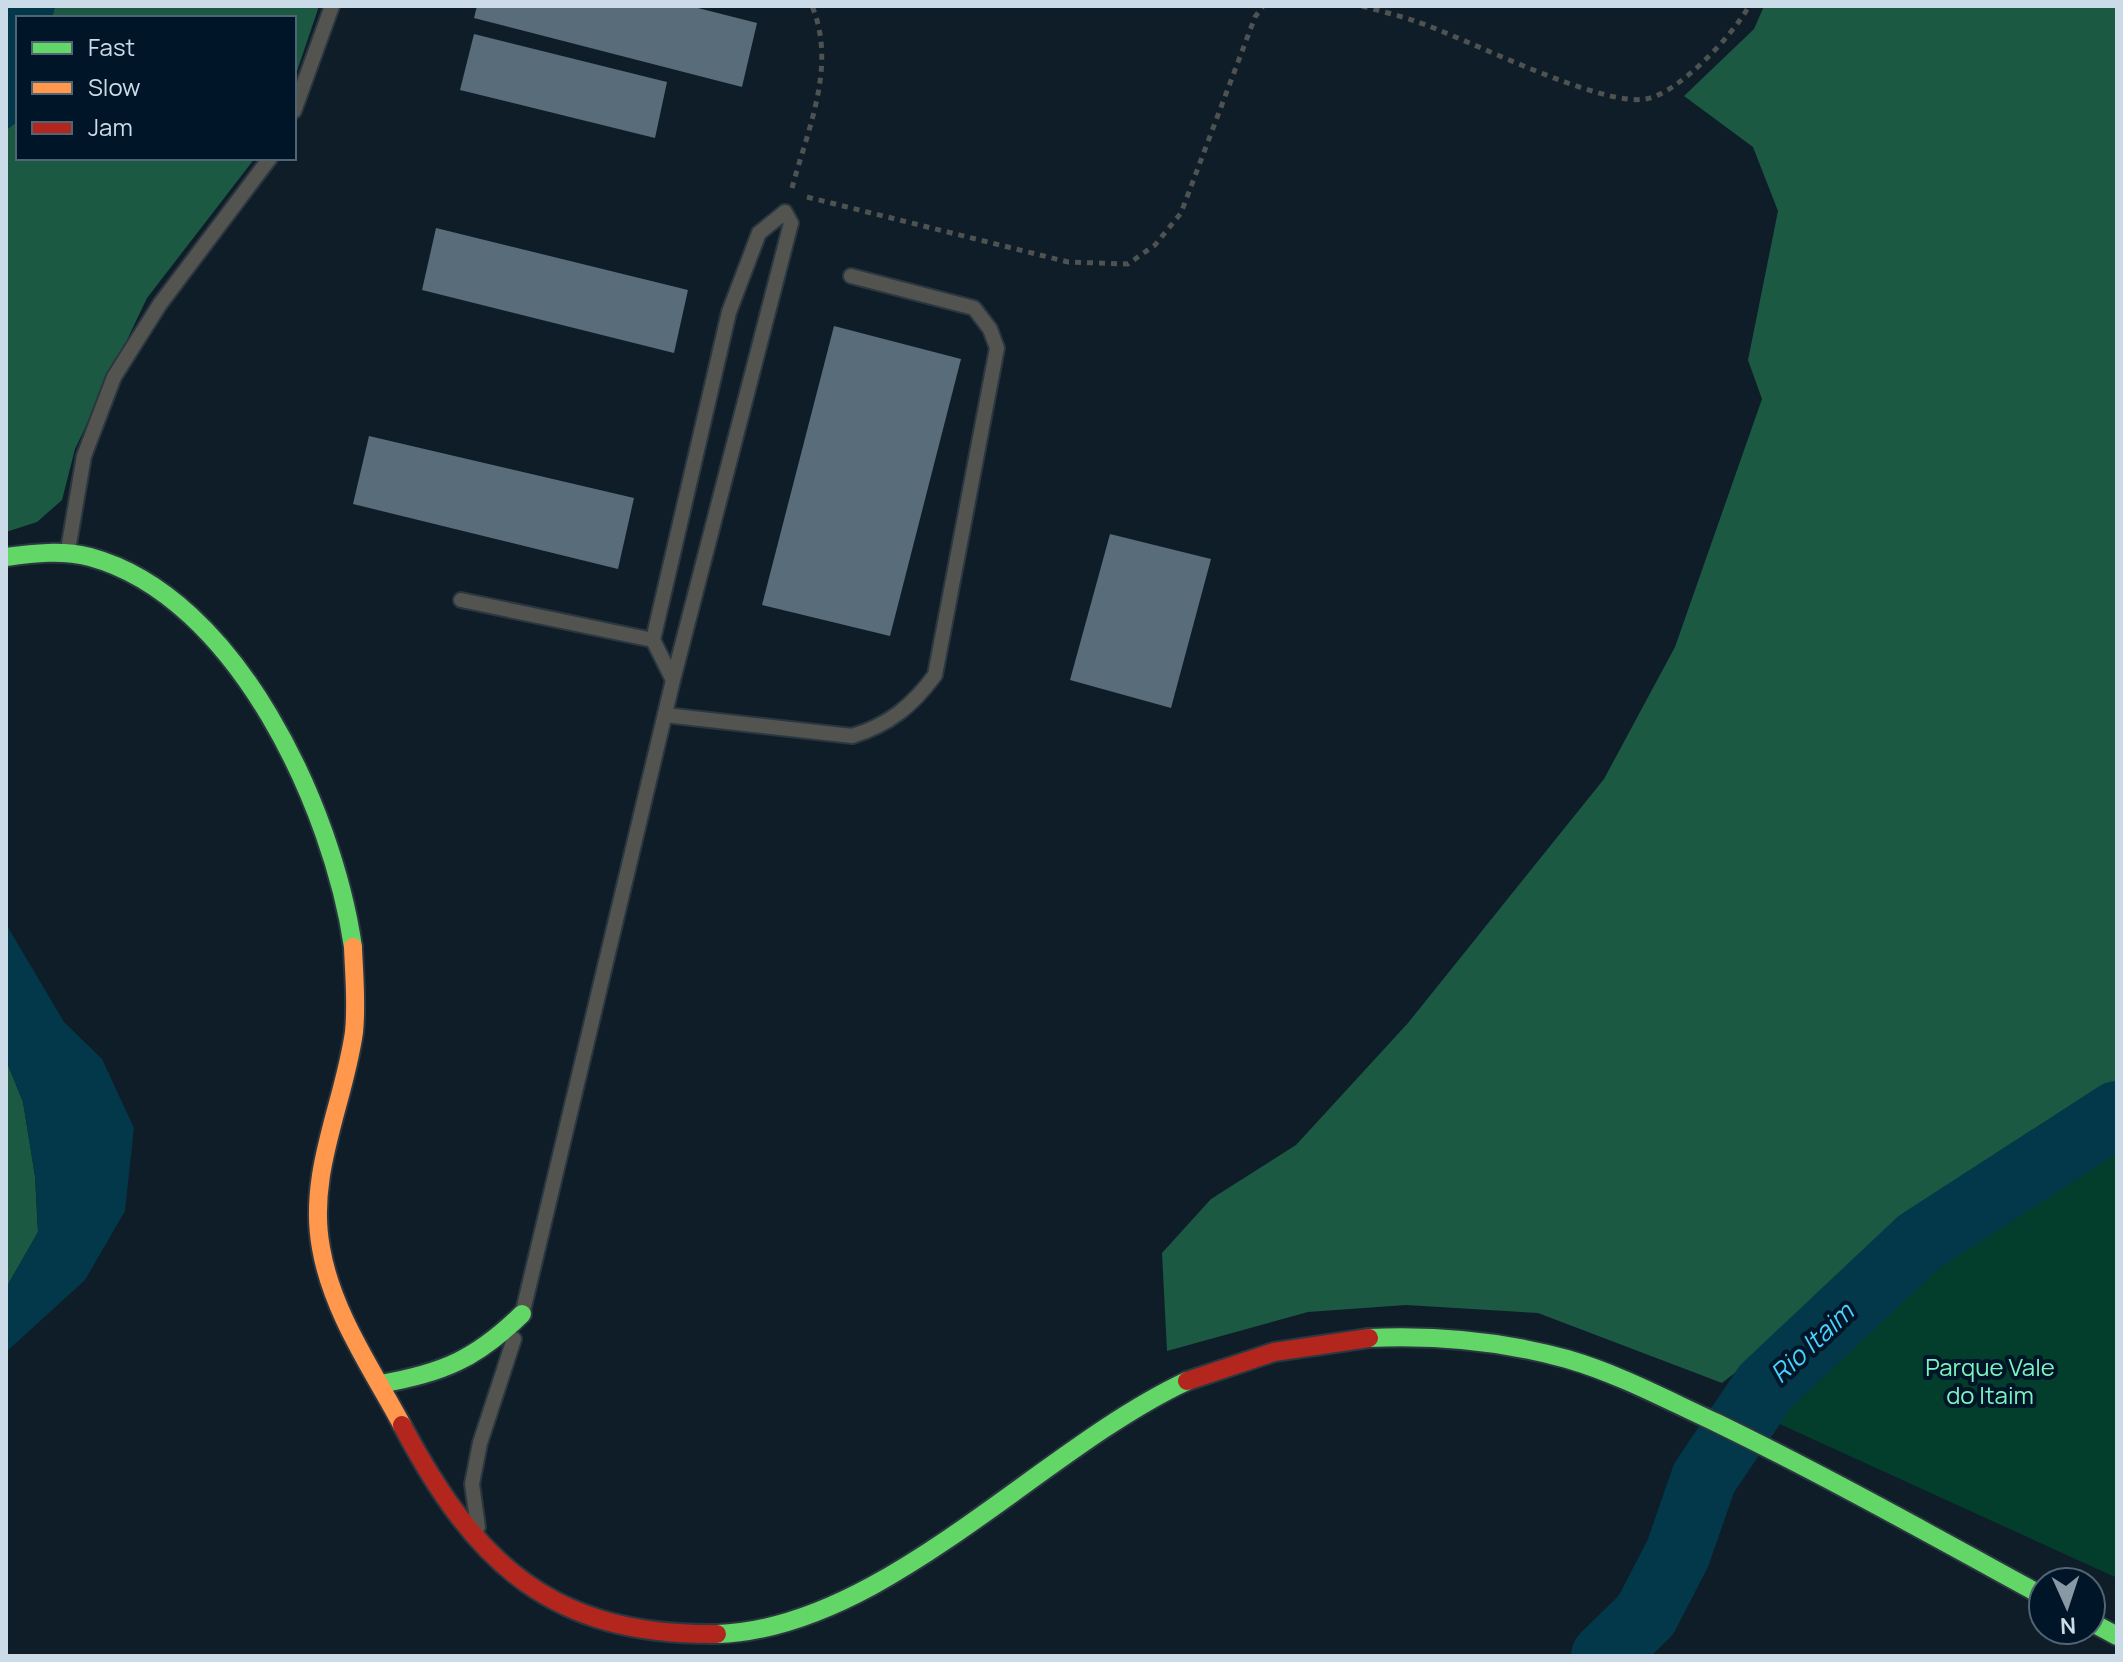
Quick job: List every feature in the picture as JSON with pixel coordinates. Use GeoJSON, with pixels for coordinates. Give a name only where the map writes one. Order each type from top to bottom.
{"type":"FeatureCollection","features":[{"type":"Feature","properties":{"kind":"main road"},"geometry":{"type":"LineString","coordinates":[[6,557],[42,552],[88,556],[130,573],[183,610],[229,659],[281,734],[314,799],[338,867],[355,946],[356,1013],[321,1186],[318,1226],[331,1283],[380,1384],[440,1494],[480,1543],[524,1582],[572,1613],[643,1633],[712,1635],[768,1628],[834,1601],[900,1568],[1095,1430],[1166,1390],[1233,1362],[1315,1344],[1382,1337],[1448,1337],[1533,1351],[1596,1368],[1779,1452],[2027,1587]]}},
{"type":"Feature","properties":{"kind":"main road"},"geometry":{"type":"LineString","coordinates":[[380,1384],[460,1366],[488,1348],[522,1314]]}},
{"type":"Feature","properties":{"kind":"lane"},"geometry":{"type":"LineString","coordinates":[[296,105],[332,6]]}},
{"type":"Feature","properties":{"kind":"lane"},"geometry":{"type":"LineString","coordinates":[[67,554],[84,456],[114,377],[160,304],[268,160]]}},
{"type":"Feature","properties":{"kind":"lane"},"geometry":{"type":"LineString","coordinates":[[480,1543],[472,1484],[477,1457],[522,1314],[673,680],[791,223],[785,212],[759,233],[729,312],[653,640],[673,680]]}},
{"type":"Feature","properties":{"kind":"lane"},"geometry":{"type":"LineString","coordinates":[[665,715],[852,736],[875,729],[906,709],[935,675],[997,348],[990,329],[974,308],[851,276]]}},
{"type":"Feature","properties":{"kind":"lane"},"geometry":{"type":"LineString","coordinates":[[461,600],[653,640]]}},
{"type":"Feature","properties":{"kind":"path"},"geometry":{"type":"LineString","coordinates":[[785,212],[824,70],[821,28],[812,6]]}},
{"type":"Feature","properties":{"kind":"path"},"geometry":{"type":"LineString","coordinates":[[790,193],[1068,262],[1128,264],[1155,245],[1181,213],[1255,17],[1263,6]]}},
{"type":"Feature","properties":{"kind":"path"},"geometry":{"type":"LineString","coordinates":[[1362,6],[1414,20],[1543,73],[1618,98],[1644,99],[1669,92],[1739,24],[1749,6]]}},
{"type":"Feature","properties":{"kind":"green space"},"geometry":{"type":"Polygon","coordinates":[[[55,6],[319,6],[296,74],[296,16],[52,16],[55,6]]]}},
{"type":"Feature","properties":{"kind":"green space"},"geometry":{"type":"Polygon","coordinates":[[[1764,6],[2117,6],[2117,1083],[1989,1172],[1722,1383],[1538,1313],[1406,1305],[1308,1312],[1167,1351],[1162,1253],[1211,1199],[1296,1145],[1408,1023],[1604,779],[1675,647],[1762,399],[1748,360],[1778,211],[1753,147],[1684,96],[1754,29],[1764,6]]]}},
{"type":"Feature","properties":{"kind":"green space"},"geometry":{"type":"Polygon","coordinates":[[[16,122],[16,160],[253,160],[147,298],[75,449],[62,500],[37,522],[6,532],[6,130],[16,122]]]}},
{"type":"Feature","properties":{"kind":"green space"},"geometry":{"type":"Polygon","coordinates":[[[6,1060],[23,1102],[35,1176],[38,1232],[6,1288],[6,1060]]]}},
{"type":"Feature","properties":{"kind":"green space","name":"Parque Vale do Itaim"},"geometry":{"type":"Polygon","coordinates":[[[2117,1119],[2117,1578],[2107,1573],[2107,1566],[2091,1566],[1749,1410],[2117,1119]]]}},
{"type":"Feature","properties":{"kind":"water"},"geometry":{"type":"Polygon","coordinates":[[[6,6],[55,6],[52,16],[16,16],[16,122],[6,130],[6,6]]]}},
{"type":"Feature","properties":{"kind":"water"},"geometry":{"type":"Polygon","coordinates":[[[6,924],[64,1022],[102,1059],[134,1128],[125,1211],[85,1280],[6,1352],[6,1288],[38,1232],[35,1176],[23,1102],[6,1060],[6,924]]]}},
{"type":"Feature","properties":{"kind":"building"},"geometry":{"type":"Polygon","coordinates":[[[477,6],[690,6],[757,23],[742,87],[474,18],[477,6]]]}},
{"type":"Feature","properties":{"kind":"building"},"geometry":{"type":"Polygon","coordinates":[[[474,34],[667,82],[655,138],[460,90],[474,34]]]}},
{"type":"Feature","properties":{"kind":"building"},"geometry":{"type":"Polygon","coordinates":[[[436,228],[688,290],[674,353],[422,290],[436,228]]]}},
{"type":"Feature","properties":{"kind":"building"},"geometry":{"type":"Polygon","coordinates":[[[834,326],[961,359],[890,636],[762,605],[834,326]]]}},
{"type":"Feature","properties":{"kind":"building"},"geometry":{"type":"Polygon","coordinates":[[[369,436],[634,498],[618,569],[353,504],[369,436]]]}},
{"type":"Feature","properties":{"kind":"building"},"geometry":{"type":"Polygon","coordinates":[[[1110,534],[1211,559],[1171,708],[1070,680],[1110,534]]]}},
{"type":"Feature","properties":{"kind":"waterway","name":"Rio Itaim"},"geometry":{"type":"LineString","coordinates":[[1604,1656],[1646,1615],[1678,1553],[1704,1478],[1765,1387],[1919,1242],[2117,1114]]}},
{"type":"Feature","properties":{"kind":"traffic: fast"},"geometry":{"type":"LineString","coordinates":[[6,557],[69,553],[90,557],[143,580],[190,615],[233,662],[269,715],[300,774],[324,833],[342,892],[353,947]]}},
{"type":"Feature","properties":{"kind":"traffic: fast"},"geometry":{"type":"LineString","coordinates":[[380,1384],[422,1375],[457,1362],[489,1342],[522,1314]]}},
{"type":"Feature","properties":{"kind":"traffic: fast"},"geometry":{"type":"LineString","coordinates":[[1369,1338],[1419,1337],[1493,1344],[1543,1353],[1605,1372],[1800,1465],[2027,1587]]}},
{"type":"Feature","properties":{"kind":"traffic: fast"},"geometry":{"type":"LineString","coordinates":[[717,1634],[779,1625],[840,1602],[900,1570],[1131,1411],[1187,1381]]}},
{"type":"Feature","properties":{"kind":"traffic: fast"},"geometry":{"type":"LineString","coordinates":[[2107,1631],[2117,1636]]}},
{"type":"Feature","properties":{"kind":"traffic: slow"},"geometry":{"type":"LineString","coordinates":[[353,947],[354,1032],[328,1139],[318,1220],[326,1272],[334,1295],[354,1340],[402,1425]]}},
{"type":"Feature","properties":{"kind":"traffic: jam"},"geometry":{"type":"LineString","coordinates":[[1187,1381],[1274,1352],[1369,1338]]}},
{"type":"Feature","properties":{"kind":"traffic: jam"},"geometry":{"type":"LineString","coordinates":[[402,1425],[459,1517],[491,1553],[526,1583],[565,1606],[609,1622],[659,1631],[717,1634]]}}]}
